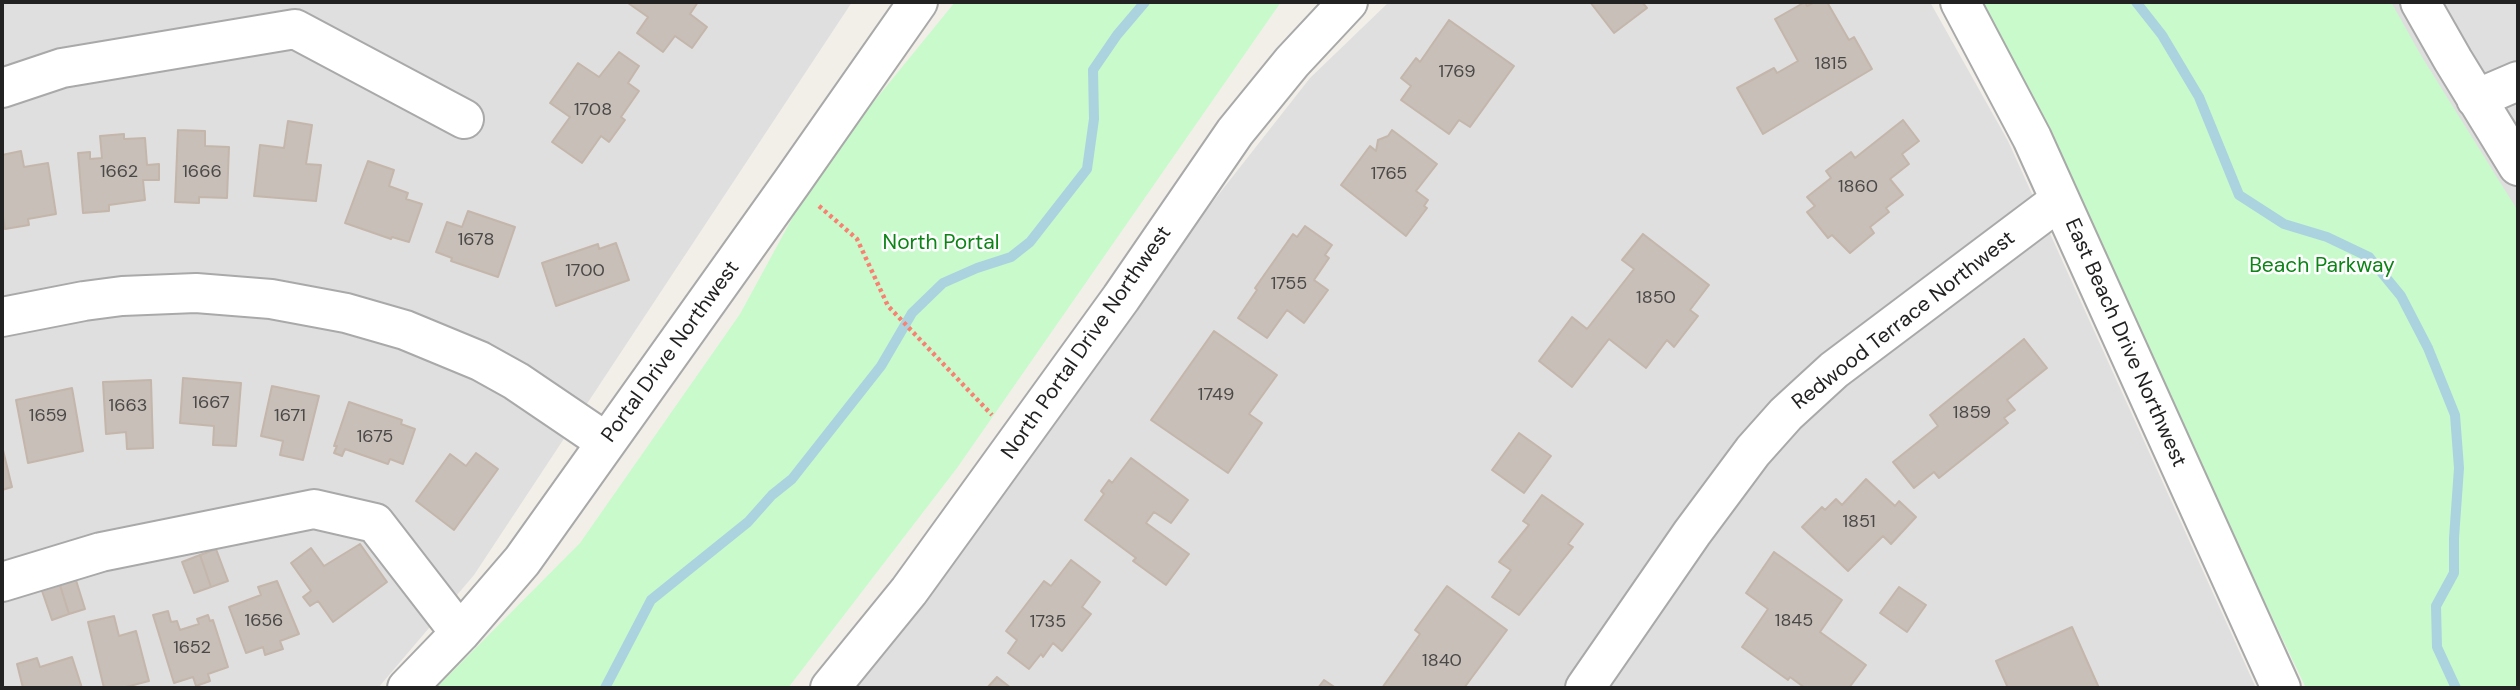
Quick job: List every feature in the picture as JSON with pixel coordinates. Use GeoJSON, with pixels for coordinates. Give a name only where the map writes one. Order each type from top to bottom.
{"type":"FeatureCollection","features":[{"type":"Feature","properties":{"kind":"street","name":"Portal Drive Northwest"},"geometry":{"type":"LineString","coordinates":[[407,688],[460,633],[522,561],[918,2]]}},
{"type":"Feature","properties":{"kind":"street","name":"North Portal Drive Northwest"},"geometry":{"type":"LineString","coordinates":[[830,688],[909,591],[1113,309],[1236,132],[1292,62],[1348,2]]}},
{"type":"Feature","properties":{"kind":"street","name":"East Beach Drive Northwest"},"geometry":{"type":"LineString","coordinates":[[1960,2],[2016,107],[2060,200],[2281,688]]}},
{"type":"Feature","properties":{"kind":"street"},"geometry":{"type":"LineString","coordinates":[[2420,2],[2518,166]]}},
{"type":"Feature","properties":{"kind":"street"},"geometry":{"type":"LineString","coordinates":[[2,88],[62,68],[295,29],[464,119]]}},
{"type":"Feature","properties":{"kind":"street"},"geometry":{"type":"LineString","coordinates":[[2476,99],[2518,80]]}},
{"type":"Feature","properties":{"kind":"street","name":"Redwood Terrace Northwest"},"geometry":{"type":"LineString","coordinates":[[1585,688],[1645,598],[1733,477],[1786,414],[1834,370],[2060,200]]}},
{"type":"Feature","properties":{"kind":"street"},"geometry":{"type":"LineString","coordinates":[[2,317],[122,296],[196,293],[271,299],[346,313],[405,330],[480,361],[516,381],[606,442]]}},
{"type":"Feature","properties":{"kind":"street"},"geometry":{"type":"LineString","coordinates":[[2,582],[101,552],[314,509],[375,523],[460,633]]}},
{"type":"Feature","properties":{"kind":"path"},"geometry":{"type":"LineString","coordinates":[[792,183],[857,239],[888,306],[985,410],[1001,421]]}},
{"type":"Feature","properties":{"kind":"shaded area"},"geometry":{"type":"Polygon","coordinates":[[[2,2],[852,2],[474,575],[378,688],[2,688],[2,2]]]}},
{"type":"Feature","properties":{"kind":"shaded area"},"geometry":{"type":"Polygon","coordinates":[[[1389,2],[1930,2],[2008,141],[2256,688],[854,688],[1164,264],[1310,78],[1389,2]]]}},
{"type":"Feature","properties":{"kind":"shaded area"},"geometry":{"type":"Polygon","coordinates":[[[2382,2],[2518,2],[2518,219],[2382,2]]]}},
{"type":"Feature","properties":{"kind":"green space","name":"North Portal"},"geometry":{"type":"Polygon","coordinates":[[[955,2],[1281,2],[957,468],[788,688],[436,688],[580,543],[740,314],[819,169],[955,2]]]}},
{"type":"Feature","properties":{"kind":"green space","name":"Beach Parkway"},"geometry":{"type":"Polygon","coordinates":[[[1978,2],[2391,2],[2518,211],[2518,688],[2306,688],[1978,2]]]}},
{"type":"Feature","properties":{"kind":"building"},"geometry":{"type":"Polygon","coordinates":[[[698,2],[690,14],[707,27],[692,48],[675,36],[663,52],[637,33],[648,17],[628,3],[698,2]]]}},
{"type":"Feature","properties":{"kind":"building"},"geometry":{"type":"Polygon","coordinates":[[[1590,2],[1642,2],[1647,8],[1614,33],[1590,2]]]}},
{"type":"Feature","properties":{"kind":"building"},"geometry":{"type":"Polygon","coordinates":[[[1805,2],[1807,6],[1815,2],[1827,2],[1849,40],[1854,37],[1872,69],[1763,134],[1737,88],[1774,68],[1777,73],[1798,61],[1775,19],[1805,2]]]}},
{"type":"Feature","properties":{"kind":"building"},"geometry":{"type":"Polygon","coordinates":[[[1449,20],[1514,66],[1470,127],[1459,120],[1449,134],[1401,100],[1411,86],[1401,78],[1416,58],[1420,62],[1449,20]]]}},
{"type":"Feature","properties":{"kind":"building"},"geometry":{"type":"Polygon","coordinates":[[[619,52],[639,66],[628,83],[639,91],[621,117],[625,120],[609,142],[601,136],[582,163],[552,142],[570,117],[550,103],[578,63],[599,77],[619,52]]]}},
{"type":"Feature","properties":{"kind":"building"},"geometry":{"type":"Polygon","coordinates":[[[1903,120],[1919,141],[1902,154],[1909,164],[1890,179],[1903,195],[1886,208],[1889,212],[1870,227],[1874,233],[1850,253],[1832,235],[1828,238],[1807,212],[1815,206],[1807,197],[1831,178],[1826,171],[1851,152],[1855,158],[1903,120]]]}},
{"type":"Feature","properties":{"kind":"building"},"geometry":{"type":"Polygon","coordinates":[[[288,121],[312,125],[306,164],[321,165],[316,201],[254,196],[260,145],[284,148],[288,121]]]}},
{"type":"Feature","properties":{"kind":"building"},"geometry":{"type":"Polygon","coordinates":[[[178,130],[205,131],[205,146],[229,147],[227,198],[199,197],[199,203],[175,202],[178,130]]]}},
{"type":"Feature","properties":{"kind":"building"},"geometry":{"type":"Polygon","coordinates":[[[1392,130],[1437,164],[1416,191],[1428,200],[1424,206],[1427,208],[1406,236],[1341,185],[1370,146],[1376,151],[1378,140],[1388,136],[1392,130]]]}},
{"type":"Feature","properties":{"kind":"building"},"geometry":{"type":"Polygon","coordinates":[[[124,134],[124,139],[145,138],[147,165],[159,164],[159,180],[143,180],[145,200],[109,205],[109,211],[83,213],[78,153],[90,152],[90,159],[102,158],[100,136],[124,134]]]}},
{"type":"Feature","properties":{"kind":"building"},"geometry":{"type":"Polygon","coordinates":[[[21,151],[24,167],[48,163],[56,214],[28,219],[29,225],[5,229],[2,210],[2,155],[21,151]]]}},
{"type":"Feature","properties":{"kind":"building"},"geometry":{"type":"Polygon","coordinates":[[[368,161],[394,170],[389,186],[408,193],[406,199],[422,204],[409,242],[392,237],[391,239],[345,223],[368,161]]]}},
{"type":"Feature","properties":{"kind":"building"},"geometry":{"type":"Polygon","coordinates":[[[468,211],[515,227],[498,277],[451,261],[452,258],[436,252],[447,222],[462,227],[468,211]]]}},
{"type":"Feature","properties":{"kind":"building"},"geometry":{"type":"Polygon","coordinates":[[[1305,226],[1332,245],[1325,255],[1329,258],[1314,280],[1328,290],[1304,323],[1287,310],[1267,338],[1238,318],[1257,290],[1255,288],[1293,234],[1297,237],[1305,226]]]}},
{"type":"Feature","properties":{"kind":"building"},"geometry":{"type":"Polygon","coordinates":[[[1643,234],[1709,285],[1690,310],[1698,316],[1674,347],[1667,340],[1646,368],[1609,339],[1572,387],[1539,361],[1572,317],[1587,329],[1634,269],[1622,260],[1643,234]]]}},
{"type":"Feature","properties":{"kind":"building"},"geometry":{"type":"Polygon","coordinates":[[[616,243],[629,280],[556,306],[542,263],[598,244],[599,249],[616,243]]]}},
{"type":"Feature","properties":{"kind":"building"},"geometry":{"type":"Polygon","coordinates":[[[1214,331],[1277,375],[1249,414],[1262,423],[1228,473],[1151,420],[1214,331]]]}},
{"type":"Feature","properties":{"kind":"building"},"geometry":{"type":"Polygon","coordinates":[[[2024,339],[2047,368],[2007,400],[2015,410],[2004,418],[2008,423],[1939,478],[1934,472],[1914,488],[1893,462],[1938,426],[1930,415],[2024,339]]]}},
{"type":"Feature","properties":{"kind":"building"},"geometry":{"type":"Polygon","coordinates":[[[183,378],[241,383],[236,446],[213,445],[214,426],[180,423],[183,378]]]}},
{"type":"Feature","properties":{"kind":"building"},"geometry":{"type":"Polygon","coordinates":[[[151,380],[153,448],[127,449],[126,432],[106,434],[103,382],[151,380]]]}},
{"type":"Feature","properties":{"kind":"building"},"geometry":{"type":"Polygon","coordinates":[[[272,386],[319,396],[303,460],[280,455],[283,441],[261,436],[272,386]]]}},
{"type":"Feature","properties":{"kind":"building"},"geometry":{"type":"Polygon","coordinates":[[[72,388],[83,451],[28,463],[16,400],[72,388]]]}},
{"type":"Feature","properties":{"kind":"building"},"geometry":{"type":"Polygon","coordinates":[[[349,402],[402,420],[401,424],[415,429],[403,464],[390,459],[388,464],[345,449],[342,456],[334,453],[349,402]]]}},
{"type":"Feature","properties":{"kind":"building"},"geometry":{"type":"Polygon","coordinates":[[[1519,433],[1551,456],[1524,493],[1492,470],[1519,433]]]}},
{"type":"Feature","properties":{"kind":"building"},"geometry":{"type":"Polygon","coordinates":[[[2,446],[12,487],[2,490],[2,446]]]}},
{"type":"Feature","properties":{"kind":"building"},"geometry":{"type":"Polygon","coordinates":[[[476,453],[498,469],[454,530],[416,501],[450,454],[466,466],[476,453]]]}},
{"type":"Feature","properties":{"kind":"building"},"geometry":{"type":"Polygon","coordinates":[[[1131,458],[1188,500],[1171,523],[1154,512],[1146,523],[1189,554],[1166,585],[1133,561],[1136,558],[1085,520],[1104,494],[1101,491],[1109,480],[1112,483],[1131,458]]]}},
{"type":"Feature","properties":{"kind":"building"},"geometry":{"type":"Polygon","coordinates":[[[1866,479],[1895,506],[1899,501],[1916,517],[1891,544],[1883,536],[1848,571],[1802,527],[1822,507],[1825,510],[1836,499],[1842,505],[1866,479]]]}},
{"type":"Feature","properties":{"kind":"building"},"geometry":{"type":"Polygon","coordinates":[[[1542,495],[1583,524],[1568,544],[1573,547],[1519,615],[1492,597],[1511,570],[1499,562],[1529,525],[1523,521],[1542,495]]]}},
{"type":"Feature","properties":{"kind":"building"},"geometry":{"type":"Polygon","coordinates":[[[360,544],[387,582],[333,622],[318,601],[310,606],[303,597],[311,591],[291,563],[311,548],[324,566],[360,544]]]}},
{"type":"Feature","properties":{"kind":"building"},"geometry":{"type":"Polygon","coordinates":[[[216,549],[228,581],[211,587],[200,555],[216,549]]]}},
{"type":"Feature","properties":{"kind":"building"},"geometry":{"type":"Polygon","coordinates":[[[1774,552],[1842,600],[1820,632],[1866,665],[1849,688],[1805,688],[1790,677],[1788,680],[1742,647],[1768,609],[1746,593],[1774,552]]]}},
{"type":"Feature","properties":{"kind":"building"},"geometry":{"type":"Polygon","coordinates":[[[200,555],[211,587],[194,593],[182,562],[200,555]]]}},
{"type":"Feature","properties":{"kind":"building"},"geometry":{"type":"Polygon","coordinates":[[[1071,560],[1100,582],[1082,607],[1091,614],[1062,651],[1053,643],[1043,657],[1041,654],[1029,669],[1008,653],[1017,640],[1006,631],[1044,581],[1051,586],[1071,560]]]}},
{"type":"Feature","properties":{"kind":"building"},"geometry":{"type":"Polygon","coordinates":[[[75,577],[85,609],[69,614],[59,582],[75,577]]]}},
{"type":"Feature","properties":{"kind":"building"},"geometry":{"type":"Polygon","coordinates":[[[277,581],[299,634],[280,641],[283,649],[265,655],[263,647],[246,653],[229,607],[261,595],[258,587],[277,581]]]}},
{"type":"Feature","properties":{"kind":"building"},"geometry":{"type":"Polygon","coordinates":[[[59,582],[69,614],[52,620],[41,588],[59,582]]]}},
{"type":"Feature","properties":{"kind":"building"},"geometry":{"type":"Polygon","coordinates":[[[1447,586],[1507,630],[1464,688],[1382,688],[1420,634],[1415,630],[1447,586]]]}},
{"type":"Feature","properties":{"kind":"building"},"geometry":{"type":"Polygon","coordinates":[[[1899,587],[1926,605],[1907,632],[1880,613],[1899,587]]]}},
{"type":"Feature","properties":{"kind":"building"},"geometry":{"type":"Polygon","coordinates":[[[168,611],[171,622],[177,621],[180,630],[199,624],[197,619],[208,615],[210,621],[213,620],[228,667],[208,674],[210,681],[196,686],[193,677],[174,683],[153,615],[168,611]]]}},
{"type":"Feature","properties":{"kind":"building"},"geometry":{"type":"Polygon","coordinates":[[[114,616],[119,636],[136,631],[149,681],[122,688],[104,688],[88,622],[114,616]]]}},
{"type":"Feature","properties":{"kind":"building"},"geometry":{"type":"Polygon","coordinates":[[[2072,627],[2099,688],[2008,688],[1996,661],[2072,627]]]}},
{"type":"Feature","properties":{"kind":"building"},"geometry":{"type":"Polygon","coordinates":[[[72,657],[82,688],[23,688],[17,664],[37,658],[40,667],[72,657]]]}},
{"type":"Feature","properties":{"kind":"building"},"geometry":{"type":"Polygon","coordinates":[[[997,677],[1011,688],[987,688],[997,677]]]}},
{"type":"Feature","properties":{"kind":"building"},"geometry":{"type":"Polygon","coordinates":[[[1324,680],[1336,688],[1318,688],[1324,680]]]}},
{"type":"Feature","properties":{"kind":"waterway"},"geometry":{"type":"LineString","coordinates":[[605,688],[651,600],[748,522],[772,495],[792,479],[881,366],[912,313],[943,283],[1011,257],[1030,242],[1087,169],[1094,119],[1093,70],[1117,35],[1145,2]]}},
{"type":"Feature","properties":{"kind":"waterway"},"geometry":{"type":"LineString","coordinates":[[2136,2],[2162,35],[2199,97],[2239,195],[2284,224],[2327,237],[2369,257],[2401,296],[2428,348],[2455,415],[2459,468],[2454,573],[2436,606],[2437,647],[2456,688]]}}]}
